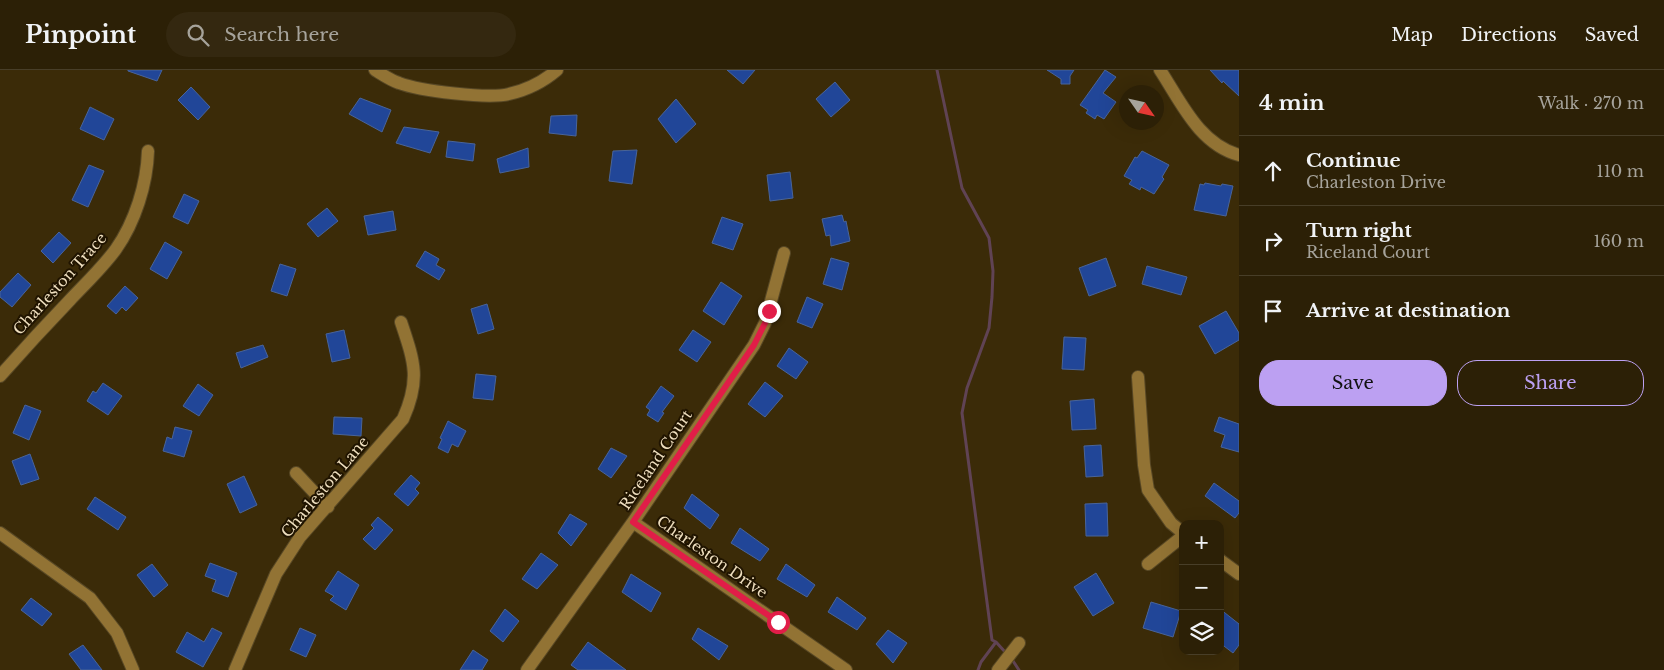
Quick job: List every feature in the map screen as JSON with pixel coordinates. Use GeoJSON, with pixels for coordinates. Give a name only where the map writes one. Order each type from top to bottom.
{"type":"FeatureCollection","features":[{"type":"Feature","properties":{"kind":"street"},"geometry":{"type":"LineString","coordinates":[[376,70],[398,83],[470,95],[507,95],[526,90],[557,70]]}},
{"type":"Feature","properties":{"kind":"street"},"geometry":{"type":"LineString","coordinates":[[1160,70],[1199,129],[1218,147],[1239,155]]}},
{"type":"Feature","properties":{"kind":"street","name":"Charleston Trace"},"geometry":{"type":"LineString","coordinates":[[0,376],[102,267],[118,247],[133,217],[148,172],[148,151]]}},
{"type":"Feature","properties":{"kind":"street","name":"Riceland Court"},"geometry":{"type":"LineString","coordinates":[[526,670],[633,522],[754,345],[765,323],[784,253]]}},
{"type":"Feature","properties":{"kind":"street","name":"Charleston Lane"},"geometry":{"type":"LineString","coordinates":[[235,670],[276,574],[300,537],[403,419],[410,404],[414,368],[401,322]]}},
{"type":"Feature","properties":{"kind":"street"},"geometry":{"type":"LineString","coordinates":[[1138,377],[1144,465],[1148,490],[1171,523],[1179,531]]}},
{"type":"Feature","properties":{"kind":"street"},"geometry":{"type":"LineString","coordinates":[[296,472],[328,507]]}},
{"type":"Feature","properties":{"kind":"street","name":"Charleston Drive"},"geometry":{"type":"LineString","coordinates":[[633,522],[846,670]]}},
{"type":"Feature","properties":{"kind":"street"},"geometry":{"type":"LineString","coordinates":[[0,533],[90,598],[117,633],[133,670]]}},
{"type":"Feature","properties":{"kind":"street"},"geometry":{"type":"LineString","coordinates":[[1148,564],[1179,538]]}},
{"type":"Feature","properties":{"kind":"street"},"geometry":{"type":"LineString","coordinates":[[1224,563],[1239,574]]}},
{"type":"Feature","properties":{"kind":"street"},"geometry":{"type":"LineString","coordinates":[[998,670],[1019,643]]}},
{"type":"Feature","properties":{"kind":"building"},"geometry":{"type":"Polygon","coordinates":[[[128,70],[162,70],[157,81],[128,70]]]}},
{"type":"Feature","properties":{"kind":"building"},"geometry":{"type":"Polygon","coordinates":[[[727,70],[755,70],[743,84],[727,70]]]}},
{"type":"Feature","properties":{"kind":"building"},"geometry":{"type":"Polygon","coordinates":[[[1047,70],[1074,70],[1070,76],[1070,84],[1061,84],[1061,79],[1047,70]]]}},
{"type":"Feature","properties":{"kind":"building"},"geometry":{"type":"Polygon","coordinates":[[[1105,70],[1116,77],[1103,93],[1116,102],[1104,119],[1097,115],[1095,119],[1086,113],[1088,110],[1080,105],[1105,70]]]}},
{"type":"Feature","properties":{"kind":"building"},"geometry":{"type":"Polygon","coordinates":[[[1210,70],[1239,70],[1239,96],[1223,81],[1222,83],[1210,70]]]}},
{"type":"Feature","properties":{"kind":"building"},"geometry":{"type":"Polygon","coordinates":[[[835,82],[850,100],[831,117],[816,99],[835,82]]]}},
{"type":"Feature","properties":{"kind":"building"},"geometry":{"type":"Polygon","coordinates":[[[191,87],[210,107],[198,120],[178,100],[191,87]]]}},
{"type":"Feature","properties":{"kind":"building"},"geometry":{"type":"Polygon","coordinates":[[[360,98],[391,110],[382,132],[349,114],[360,98]]]}},
{"type":"Feature","properties":{"kind":"building"},"geometry":{"type":"Polygon","coordinates":[[[676,99],[696,124],[676,143],[658,119],[676,99]]]}},
{"type":"Feature","properties":{"kind":"building"},"geometry":{"type":"Polygon","coordinates":[[[90,107],[114,119],[104,140],[80,129],[90,107]]]}},
{"type":"Feature","properties":{"kind":"building"},"geometry":{"type":"Polygon","coordinates":[[[577,115],[576,136],[549,133],[551,116],[577,115]]]}},
{"type":"Feature","properties":{"kind":"building"},"geometry":{"type":"Polygon","coordinates":[[[404,127],[439,132],[430,153],[396,143],[404,127]]]}},
{"type":"Feature","properties":{"kind":"building"},"geometry":{"type":"Polygon","coordinates":[[[448,141],[475,144],[473,161],[446,157],[448,141]]]}},
{"type":"Feature","properties":{"kind":"building"},"geometry":{"type":"Polygon","coordinates":[[[528,148],[529,167],[500,173],[497,159],[528,148]]]}},
{"type":"Feature","properties":{"kind":"building"},"geometry":{"type":"Polygon","coordinates":[[[637,150],[632,184],[609,181],[613,151],[637,150]]]}},
{"type":"Feature","properties":{"kind":"building"},"geometry":{"type":"Polygon","coordinates":[[[1142,151],[1169,165],[1162,177],[1164,179],[1154,194],[1141,187],[1140,190],[1129,184],[1132,180],[1124,176],[1135,157],[1137,158],[1142,151]]]}},
{"type":"Feature","properties":{"kind":"building"},"geometry":{"type":"Polygon","coordinates":[[[89,165],[104,171],[88,207],[72,200],[89,165]]]}},
{"type":"Feature","properties":{"kind":"building"},"geometry":{"type":"Polygon","coordinates":[[[790,172],[793,198],[770,201],[767,175],[790,172]]]}},
{"type":"Feature","properties":{"kind":"building"},"geometry":{"type":"Polygon","coordinates":[[[1205,183],[1233,186],[1226,216],[1194,210],[1200,184],[1204,185],[1205,183]]]}},
{"type":"Feature","properties":{"kind":"building"},"geometry":{"type":"Polygon","coordinates":[[[184,194],[199,201],[188,224],[173,217],[184,194]]]}},
{"type":"Feature","properties":{"kind":"building"},"geometry":{"type":"Polygon","coordinates":[[[327,208],[338,221],[318,237],[307,224],[327,208]]]}},
{"type":"Feature","properties":{"kind":"building"},"geometry":{"type":"Polygon","coordinates":[[[393,211],[396,230],[368,235],[364,216],[393,211]]]}},
{"type":"Feature","properties":{"kind":"building"},"geometry":{"type":"Polygon","coordinates":[[[842,215],[844,222],[846,221],[850,241],[831,246],[830,235],[826,236],[822,219],[842,215]]]}},
{"type":"Feature","properties":{"kind":"building"},"geometry":{"type":"Polygon","coordinates":[[[722,217],[743,224],[733,250],[712,243],[722,217]]]}},
{"type":"Feature","properties":{"kind":"building"},"geometry":{"type":"Polygon","coordinates":[[[59,232],[71,243],[53,263],[41,251],[59,232]]]}},
{"type":"Feature","properties":{"kind":"building"},"geometry":{"type":"Polygon","coordinates":[[[165,242],[182,252],[167,279],[150,269],[165,242]]]}},
{"type":"Feature","properties":{"kind":"building"},"geometry":{"type":"Polygon","coordinates":[[[425,251],[439,259],[436,265],[445,270],[439,280],[416,266],[425,251]]]}},
{"type":"Feature","properties":{"kind":"building"},"geometry":{"type":"Polygon","coordinates":[[[831,258],[849,263],[842,290],[823,284],[831,258]]]}},
{"type":"Feature","properties":{"kind":"building"},"geometry":{"type":"Polygon","coordinates":[[[1106,258],[1116,286],[1089,296],[1079,268],[1106,258]]]}},
{"type":"Feature","properties":{"kind":"building"},"geometry":{"type":"Polygon","coordinates":[[[280,264],[296,269],[287,296],[271,291],[280,264]]]}},
{"type":"Feature","properties":{"kind":"building"},"geometry":{"type":"Polygon","coordinates":[[[1147,266],[1187,277],[1181,295],[1142,284],[1147,266]]]}},
{"type":"Feature","properties":{"kind":"building"},"geometry":{"type":"Polygon","coordinates":[[[18,273],[31,285],[12,307],[0,297],[0,292],[18,273]]]}},
{"type":"Feature","properties":{"kind":"building"},"geometry":{"type":"Polygon","coordinates":[[[721,282],[742,296],[724,325],[703,311],[721,282]]]}},
{"type":"Feature","properties":{"kind":"building"},"geometry":{"type":"Polygon","coordinates":[[[125,286],[138,298],[126,311],[122,307],[116,314],[107,306],[125,286]]]}},
{"type":"Feature","properties":{"kind":"building"},"geometry":{"type":"Polygon","coordinates":[[[807,297],[823,304],[812,328],[797,322],[807,297]]]}},
{"type":"Feature","properties":{"kind":"building"},"geometry":{"type":"Polygon","coordinates":[[[487,304],[494,329],[478,334],[471,309],[487,304]]]}},
{"type":"Feature","properties":{"kind":"building"},"geometry":{"type":"Polygon","coordinates":[[[1226,311],[1239,333],[1239,340],[1215,354],[1199,326],[1226,311]]]}},
{"type":"Feature","properties":{"kind":"building"},"geometry":{"type":"Polygon","coordinates":[[[344,330],[350,358],[332,362],[326,334],[344,330]]]}},
{"type":"Feature","properties":{"kind":"building"},"geometry":{"type":"Polygon","coordinates":[[[693,330],[711,342],[697,362],[679,350],[693,330]]]}},
{"type":"Feature","properties":{"kind":"building"},"geometry":{"type":"Polygon","coordinates":[[[1064,337],[1086,338],[1084,370],[1062,369],[1064,337]]]}},
{"type":"Feature","properties":{"kind":"building"},"geometry":{"type":"Polygon","coordinates":[[[263,345],[268,357],[241,368],[236,353],[263,345]]]}},
{"type":"Feature","properties":{"kind":"building"},"geometry":{"type":"Polygon","coordinates":[[[789,348],[808,362],[796,379],[777,366],[789,348]]]}},
{"type":"Feature","properties":{"kind":"building"},"geometry":{"type":"Polygon","coordinates":[[[476,374],[496,376],[493,400],[473,398],[476,374]]]}},
{"type":"Feature","properties":{"kind":"building"},"geometry":{"type":"Polygon","coordinates":[[[765,382],[783,396],[765,417],[748,404],[765,382]]]}},
{"type":"Feature","properties":{"kind":"building"},"geometry":{"type":"Polygon","coordinates":[[[103,383],[122,396],[108,415],[87,401],[93,391],[96,393],[103,383]]]}},
{"type":"Feature","properties":{"kind":"building"},"geometry":{"type":"Polygon","coordinates":[[[198,384],[213,395],[199,416],[183,406],[198,384]]]}},
{"type":"Feature","properties":{"kind":"building"},"geometry":{"type":"Polygon","coordinates":[[[661,386],[674,396],[662,412],[664,413],[658,422],[647,415],[650,410],[646,407],[661,386]]]}},
{"type":"Feature","properties":{"kind":"building"},"geometry":{"type":"Polygon","coordinates":[[[1094,399],[1096,429],[1072,430],[1070,401],[1094,399]]]}},
{"type":"Feature","properties":{"kind":"building"},"geometry":{"type":"Polygon","coordinates":[[[25,405],[41,411],[29,440],[13,433],[25,405]]]}},
{"type":"Feature","properties":{"kind":"building"},"geometry":{"type":"Polygon","coordinates":[[[334,417],[362,418],[361,436],[333,434],[334,417]]]}},
{"type":"Feature","properties":{"kind":"building"},"geometry":{"type":"Polygon","coordinates":[[[1219,417],[1239,424],[1239,452],[1221,447],[1225,435],[1214,431],[1219,417]]]}},
{"type":"Feature","properties":{"kind":"building"},"geometry":{"type":"Polygon","coordinates":[[[448,421],[466,431],[458,447],[452,444],[448,453],[438,448],[442,439],[440,438],[448,421]]]}},
{"type":"Feature","properties":{"kind":"building"},"geometry":{"type":"Polygon","coordinates":[[[175,427],[192,431],[184,457],[163,451],[167,437],[172,439],[175,427]]]}},
{"type":"Feature","properties":{"kind":"building"},"geometry":{"type":"Polygon","coordinates":[[[1101,445],[1103,476],[1086,477],[1084,446],[1101,445]]]}},
{"type":"Feature","properties":{"kind":"building"},"geometry":{"type":"Polygon","coordinates":[[[611,448],[627,456],[611,478],[598,469],[611,448]]]}},
{"type":"Feature","properties":{"kind":"building"},"geometry":{"type":"Polygon","coordinates":[[[30,454],[39,479],[21,485],[12,461],[30,454]]]}},
{"type":"Feature","properties":{"kind":"building"},"geometry":{"type":"Polygon","coordinates":[[[411,475],[420,483],[415,489],[419,493],[408,506],[394,494],[411,475]]]}},
{"type":"Feature","properties":{"kind":"building"},"geometry":{"type":"Polygon","coordinates":[[[244,476],[257,505],[240,513],[227,484],[244,476]]]}},
{"type":"Feature","properties":{"kind":"building"},"geometry":{"type":"Polygon","coordinates":[[[1214,483],[1239,501],[1239,513],[1235,518],[1205,496],[1214,483]]]}},
{"type":"Feature","properties":{"kind":"building"},"geometry":{"type":"Polygon","coordinates":[[[692,494],[719,515],[710,529],[684,508],[692,494]]]}},
{"type":"Feature","properties":{"kind":"building"},"geometry":{"type":"Polygon","coordinates":[[[95,497],[126,517],[118,530],[87,509],[95,497]]]}},
{"type":"Feature","properties":{"kind":"building"},"geometry":{"type":"Polygon","coordinates":[[[1107,503],[1108,536],[1086,536],[1085,504],[1107,503]]]}},
{"type":"Feature","properties":{"kind":"building"},"geometry":{"type":"Polygon","coordinates":[[[570,514],[587,524],[571,546],[558,533],[570,514]]]}},
{"type":"Feature","properties":{"kind":"building"},"geometry":{"type":"Polygon","coordinates":[[[378,517],[393,530],[375,550],[363,539],[374,528],[371,525],[378,517]]]}},
{"type":"Feature","properties":{"kind":"building"},"geometry":{"type":"Polygon","coordinates":[[[740,528],[769,549],[760,561],[731,543],[740,528]]]}},
{"type":"Feature","properties":{"kind":"building"},"geometry":{"type":"Polygon","coordinates":[[[541,553],[558,565],[537,589],[522,579],[541,553]]]}},
{"type":"Feature","properties":{"kind":"building"},"geometry":{"type":"Polygon","coordinates":[[[210,563],[237,573],[228,597],[212,591],[216,580],[205,576],[210,563]]]}},
{"type":"Feature","properties":{"kind":"building"},"geometry":{"type":"Polygon","coordinates":[[[152,564],[168,585],[154,597],[137,575],[152,564]]]}},
{"type":"Feature","properties":{"kind":"building"},"geometry":{"type":"Polygon","coordinates":[[[786,564],[815,585],[807,597],[777,579],[786,564]]]}},
{"type":"Feature","properties":{"kind":"building"},"geometry":{"type":"Polygon","coordinates":[[[338,571],[359,585],[346,610],[330,600],[334,596],[325,591],[338,571]]]}},
{"type":"Feature","properties":{"kind":"building"},"geometry":{"type":"Polygon","coordinates":[[[1096,573],[1114,603],[1093,616],[1074,587],[1096,573]]]}},
{"type":"Feature","properties":{"kind":"building"},"geometry":{"type":"Polygon","coordinates":[[[631,574],[661,593],[651,612],[622,592],[631,574]]]}},
{"type":"Feature","properties":{"kind":"building"},"geometry":{"type":"Polygon","coordinates":[[[837,597],[866,618],[857,630],[828,612],[837,597]]]}},
{"type":"Feature","properties":{"kind":"building"},"geometry":{"type":"Polygon","coordinates":[[[31,598],[52,614],[42,626],[21,610],[31,598]]]}},
{"type":"Feature","properties":{"kind":"building"},"geometry":{"type":"Polygon","coordinates":[[[1151,602],[1179,610],[1179,618],[1173,637],[1143,628],[1151,602]]]}},
{"type":"Feature","properties":{"kind":"building"},"geometry":{"type":"Polygon","coordinates":[[[505,609],[519,621],[503,642],[490,631],[505,609]]]}},
{"type":"Feature","properties":{"kind":"building"},"geometry":{"type":"Polygon","coordinates":[[[1224,612],[1239,624],[1239,645],[1233,653],[1224,646],[1224,612]]]}},
{"type":"Feature","properties":{"kind":"building"},"geometry":{"type":"Polygon","coordinates":[[[212,628],[222,633],[203,667],[176,652],[187,632],[204,642],[212,628]]]}},
{"type":"Feature","properties":{"kind":"building"},"geometry":{"type":"Polygon","coordinates":[[[300,628],[316,635],[306,657],[290,650],[300,628]]]}},
{"type":"Feature","properties":{"kind":"building"},"geometry":{"type":"Polygon","coordinates":[[[698,628],[728,646],[719,660],[692,639],[698,628]]]}},
{"type":"Feature","properties":{"kind":"building"},"geometry":{"type":"Polygon","coordinates":[[[888,630],[907,643],[893,663],[876,644],[888,630]]]}},
{"type":"Feature","properties":{"kind":"building"},"geometry":{"type":"Polygon","coordinates":[[[588,642],[626,670],[578,670],[571,665],[588,642]]]}},
{"type":"Feature","properties":{"kind":"building"},"geometry":{"type":"Polygon","coordinates":[[[83,645],[102,670],[81,670],[69,654],[83,645]]]}},
{"type":"Feature","properties":{"kind":"building"},"geometry":{"type":"Polygon","coordinates":[[[473,650],[488,660],[482,670],[460,670],[473,650]]]}},
{"type":"Feature","properties":{"kind":"waterway"},"geometry":{"type":"LineString","coordinates":[[937,70],[962,188],[989,238],[993,271],[989,328],[967,388],[962,413],[992,640],[1006,653]]}},
{"type":"Feature","properties":{"kind":"waterway"},"geometry":{"type":"LineString","coordinates":[[978,670],[981,662],[996,642]]}},
{"type":"Feature","properties":{"kind":"waterway"},"geometry":{"type":"LineString","coordinates":[[1011,658],[1019,670]]}},
{"type":"Feature","properties":{"kind":"route"},"geometry":{"type":"LineString","coordinates":[[769,311],[754,345],[633,522],[778,622]]}}]}
